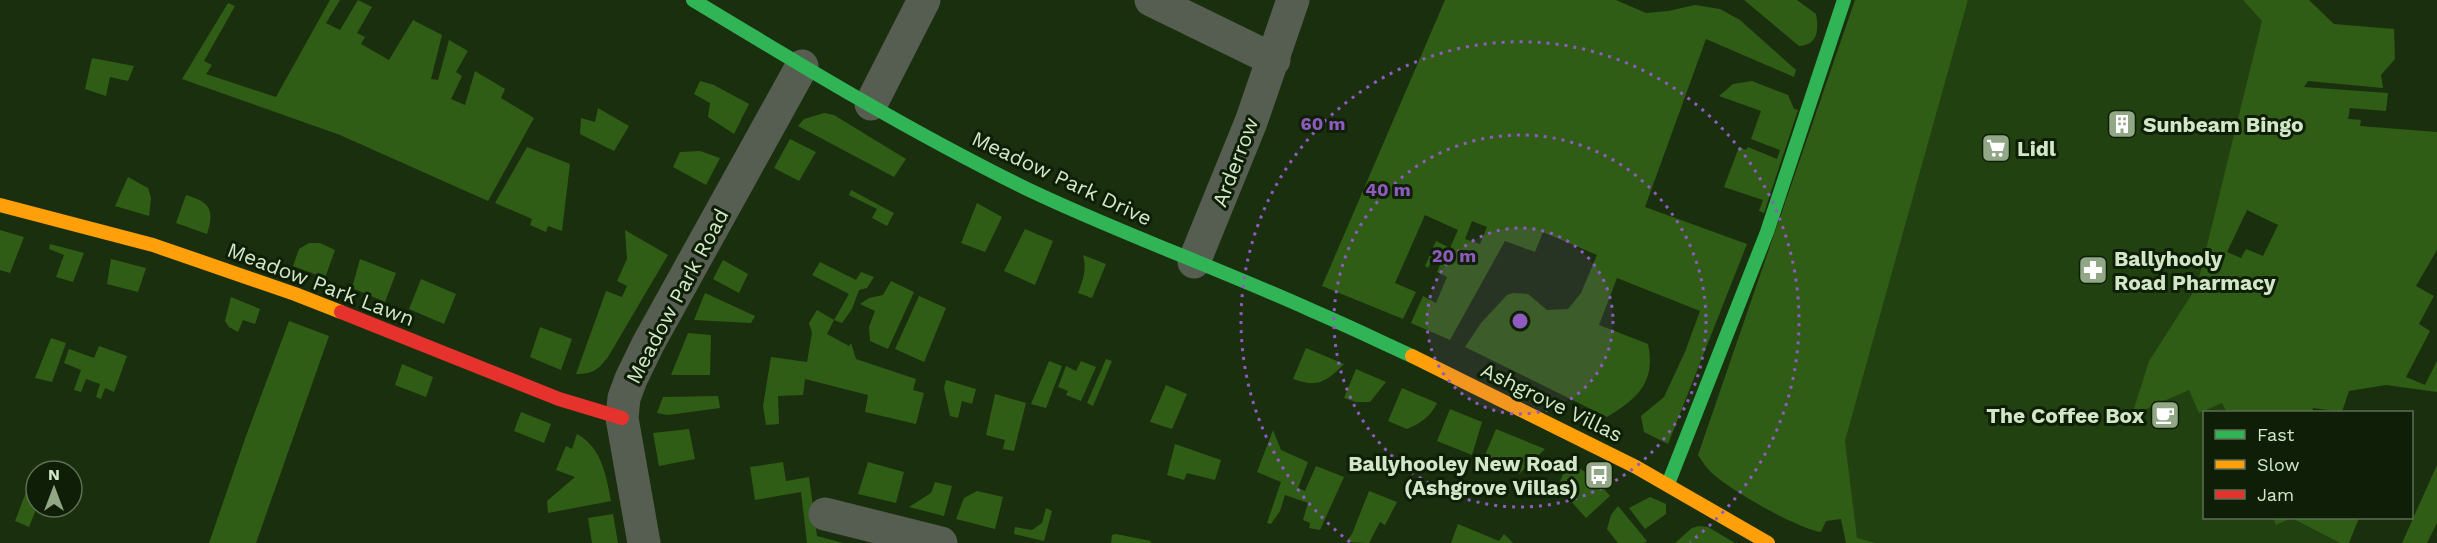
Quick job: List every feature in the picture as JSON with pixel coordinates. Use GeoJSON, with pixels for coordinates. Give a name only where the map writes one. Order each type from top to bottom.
{"type":"FeatureCollection","features":[{"type":"Feature","properties":{"kind":"main road","name":"Meadow Park Drive"},"geometry":{"type":"LineString","coordinates":[[693,0],[802,66],[946,147],[1026,188],[1194,262],[1312,310]]}},
{"type":"Feature","properties":{"kind":"main road"},"geometry":{"type":"LineString","coordinates":[[1668,484],[1767,232],[1844,0]]}},
{"type":"Feature","properties":{"kind":"main road","name":"Meadow Park Lawn"},"geometry":{"type":"LineString","coordinates":[[0,205],[153,245],[295,294],[559,399],[622,418]]}},
{"type":"Feature","properties":{"kind":"main road","name":"Ashgrove Villas"},"geometry":{"type":"LineString","coordinates":[[1312,310],[1444,371],[1668,484],[1768,543]]}},
{"type":"Feature","properties":{"kind":"street"},"geometry":{"type":"LineString","coordinates":[[871,104],[924,0]]}},
{"type":"Feature","properties":{"kind":"street"},"geometry":{"type":"LineString","coordinates":[[1151,0],[1274,60]]}},
{"type":"Feature","properties":{"kind":"street","name":"Arderrow"},"geometry":{"type":"LineString","coordinates":[[1194,262],[1222,198],[1274,60],[1293,0]]}},
{"type":"Feature","properties":{"kind":"street","name":"Meadow Park Road"},"geometry":{"type":"LineString","coordinates":[[644,543],[622,418],[624,398],[648,344],[802,66]]}},
{"type":"Feature","properties":{"kind":"street"},"geometry":{"type":"LineString","coordinates":[[825,514],[941,543]]}},
{"type":"Feature","properties":{"kind":"shaded area"},"geometry":{"type":"Polygon","coordinates":[[[330,0],[340,0],[326,23],[340,30],[358,0],[372,7],[357,33],[365,37],[361,44],[389,60],[413,20],[442,35],[431,79],[438,80],[449,40],[468,51],[456,72],[462,76],[451,99],[465,105],[475,71],[505,89],[501,98],[534,118],[488,201],[340,135],[182,79],[228,3],[235,6],[204,61],[212,65],[206,74],[276,97],[330,0]]]}},
{"type":"Feature","properties":{"kind":"shaded area"},"geometry":{"type":"Polygon","coordinates":[[[1445,0],[1616,0],[1646,13],[1695,5],[1720,9],[1740,20],[1796,70],[1794,77],[1706,39],[1645,207],[1747,244],[1668,444],[1644,432],[1641,416],[1664,397],[1685,352],[1700,311],[1617,278],[1599,325],[1648,344],[1650,357],[1647,379],[1642,388],[1628,403],[1607,417],[1465,347],[1481,323],[1507,295],[1528,294],[1547,310],[1568,309],[1581,293],[1597,255],[1543,232],[1535,252],[1505,241],[1450,340],[1411,323],[1423,296],[1436,303],[1447,277],[1437,272],[1442,260],[1434,256],[1428,268],[1425,266],[1436,241],[1450,248],[1458,230],[1425,215],[1395,283],[1416,292],[1403,319],[1322,286],[1445,0]],[[1472,221],[1465,239],[1480,244],[1487,227],[1472,221]]]}},
{"type":"Feature","properties":{"kind":"shaded area"},"geometry":{"type":"Polygon","coordinates":[[[1744,0],[1797,0],[1816,14],[1817,31],[1814,40],[1799,46],[1744,0]]]}},
{"type":"Feature","properties":{"kind":"shaded area"},"geometry":{"type":"Polygon","coordinates":[[[1855,0],[1968,0],[1845,441],[1857,538],[1876,543],[1846,543],[1841,519],[1826,521],[1821,532],[1796,524],[1749,499],[1722,481],[1709,470],[1698,455],[1855,0]]]}},
{"type":"Feature","properties":{"kind":"shaded area"},"geometry":{"type":"Polygon","coordinates":[[[1968,0],[2243,0],[2263,21],[2197,286],[2149,361],[2230,386],[2242,411],[2203,411],[2203,519],[2292,519],[2340,543],[1857,543],[1845,441],[1968,0]]]}},
{"type":"Feature","properties":{"kind":"shaded area"},"geometry":{"type":"Polygon","coordinates":[[[2243,0],[2309,0],[2334,24],[2394,29],[2395,59],[2381,75],[2383,88],[2308,81],[2304,87],[2388,93],[2386,111],[2350,108],[2348,119],[2361,120],[2360,126],[2437,132],[2437,250],[2416,286],[2434,296],[2419,324],[2430,331],[2406,377],[2425,385],[2437,361],[2437,392],[2386,385],[2349,391],[2342,411],[2313,408],[2312,411],[2226,411],[2222,403],[2199,413],[2189,390],[2132,415],[2149,361],[2197,286],[2262,21],[2243,0]],[[2247,210],[2227,252],[2241,258],[2246,249],[2263,256],[2278,225],[2247,210]]]}},
{"type":"Feature","properties":{"kind":"shaded area"},"geometry":{"type":"Polygon","coordinates":[[[92,58],[134,66],[128,81],[110,77],[106,96],[85,89],[92,58]]]}},
{"type":"Feature","properties":{"kind":"shaded area"},"geometry":{"type":"Polygon","coordinates":[[[700,81],[714,85],[749,104],[734,134],[708,117],[710,103],[694,94],[700,81]]]}},
{"type":"Feature","properties":{"kind":"shaded area"},"geometry":{"type":"Polygon","coordinates":[[[1752,81],[1788,95],[1794,109],[1798,110],[1764,213],[1759,211],[1763,200],[1724,187],[1739,147],[1746,150],[1748,147],[1777,159],[1780,150],[1751,139],[1761,111],[1719,96],[1733,84],[1752,81]]]}},
{"type":"Feature","properties":{"kind":"shaded area"},"geometry":{"type":"Polygon","coordinates":[[[598,108],[629,126],[614,151],[580,134],[581,118],[595,122],[598,108]]]}},
{"type":"Feature","properties":{"kind":"shaded area"},"geometry":{"type":"Polygon","coordinates":[[[824,113],[834,115],[906,159],[894,177],[798,126],[804,119],[824,113]]]}},
{"type":"Feature","properties":{"kind":"shaded area"},"geometry":{"type":"Polygon","coordinates":[[[790,139],[816,152],[799,181],[774,168],[790,139]]]}},
{"type":"Feature","properties":{"kind":"shaded area"},"geometry":{"type":"Polygon","coordinates":[[[527,147],[570,164],[562,231],[548,226],[546,232],[530,225],[532,219],[495,203],[527,147]]]}},
{"type":"Feature","properties":{"kind":"shaded area"},"geometry":{"type":"Polygon","coordinates":[[[700,151],[720,158],[706,185],[673,167],[680,152],[700,151]]]}},
{"type":"Feature","properties":{"kind":"shaded area"},"geometry":{"type":"Polygon","coordinates":[[[128,177],[148,188],[151,198],[149,216],[115,206],[128,177]]]}},
{"type":"Feature","properties":{"kind":"shaded area"},"geometry":{"type":"Polygon","coordinates":[[[851,190],[894,213],[887,226],[872,218],[877,209],[849,195],[851,190]]]}},
{"type":"Feature","properties":{"kind":"shaded area"},"geometry":{"type":"Polygon","coordinates":[[[186,195],[201,201],[208,208],[210,219],[207,234],[176,223],[186,195]]]}},
{"type":"Feature","properties":{"kind":"shaded area"},"geometry":{"type":"Polygon","coordinates":[[[977,203],[1002,217],[985,252],[961,243],[977,203]]]}},
{"type":"Feature","properties":{"kind":"shaded area"},"geometry":{"type":"Polygon","coordinates":[[[1025,229],[1053,241],[1035,285],[1004,271],[1025,229]]]}},
{"type":"Feature","properties":{"kind":"shaded area"},"geometry":{"type":"Polygon","coordinates":[[[0,230],[24,237],[10,273],[0,270],[0,230]]]}},
{"type":"Feature","properties":{"kind":"shaded area"},"geometry":{"type":"Polygon","coordinates":[[[625,230],[668,255],[608,357],[595,370],[576,374],[606,291],[622,297],[627,286],[617,281],[627,259],[625,230]]]}},
{"type":"Feature","properties":{"kind":"shaded area"},"geometry":{"type":"Polygon","coordinates":[[[309,243],[320,243],[335,250],[325,278],[293,266],[299,249],[309,243]]]}},
{"type":"Feature","properties":{"kind":"shaded area"},"geometry":{"type":"Polygon","coordinates":[[[50,244],[84,253],[73,282],[56,277],[64,255],[49,249],[50,244]]]}},
{"type":"Feature","properties":{"kind":"shaded area"},"geometry":{"type":"Polygon","coordinates":[[[1083,255],[1106,264],[1092,298],[1078,293],[1083,279],[1083,255]]]}},
{"type":"Feature","properties":{"kind":"shaded area"},"geometry":{"type":"Polygon","coordinates":[[[111,259],[146,268],[138,292],[107,284],[111,259]]]}},
{"type":"Feature","properties":{"kind":"shaded area"},"geometry":{"type":"Polygon","coordinates":[[[360,259],[396,273],[385,302],[352,288],[360,259]]]}},
{"type":"Feature","properties":{"kind":"shaded area"},"geometry":{"type":"Polygon","coordinates":[[[723,260],[748,274],[739,293],[713,279],[723,260]]]}},
{"type":"Feature","properties":{"kind":"shaded area"},"geometry":{"type":"Polygon","coordinates":[[[820,262],[856,280],[861,272],[874,277],[867,288],[859,290],[852,309],[842,323],[834,320],[849,294],[812,275],[820,262]]]}},
{"type":"Feature","properties":{"kind":"shaded area"},"geometry":{"type":"Polygon","coordinates":[[[421,279],[456,294],[444,324],[409,309],[421,279]]]}},
{"type":"Feature","properties":{"kind":"shaded area"},"geometry":{"type":"Polygon","coordinates":[[[891,281],[914,292],[888,349],[870,341],[869,327],[875,311],[860,304],[869,298],[883,295],[891,281]]]}},
{"type":"Feature","properties":{"kind":"shaded area"},"geometry":{"type":"Polygon","coordinates":[[[705,293],[755,316],[751,323],[694,320],[705,293]]]}},
{"type":"Feature","properties":{"kind":"shaded area"},"geometry":{"type":"Polygon","coordinates":[[[919,296],[946,308],[924,362],[895,349],[919,296]]]}},
{"type":"Feature","properties":{"kind":"shaded area"},"geometry":{"type":"Polygon","coordinates":[[[231,297],[260,309],[255,324],[243,320],[238,332],[229,327],[225,321],[231,297]]]}},
{"type":"Feature","properties":{"kind":"shaded area"},"geometry":{"type":"Polygon","coordinates":[[[817,310],[834,320],[827,334],[849,346],[851,343],[856,359],[916,379],[913,390],[924,393],[916,424],[865,412],[868,395],[805,379],[803,395],[778,396],[779,424],[766,425],[763,406],[771,357],[807,362],[812,333],[809,323],[817,310]]]}},
{"type":"Feature","properties":{"kind":"shaded area"},"geometry":{"type":"Polygon","coordinates":[[[289,321],[329,336],[256,543],[209,543],[246,436],[289,321]]]}},
{"type":"Feature","properties":{"kind":"shaded area"},"geometry":{"type":"Polygon","coordinates":[[[540,327],[572,339],[561,370],[530,357],[540,327]]]}},
{"type":"Feature","properties":{"kind":"shaded area"},"geometry":{"type":"Polygon","coordinates":[[[688,333],[711,335],[710,375],[671,375],[688,333]]]}},
{"type":"Feature","properties":{"kind":"shaded area"},"geometry":{"type":"Polygon","coordinates":[[[51,338],[66,343],[52,382],[35,378],[51,338]]]}},
{"type":"Feature","properties":{"kind":"shaded area"},"geometry":{"type":"Polygon","coordinates":[[[99,346],[127,356],[114,392],[105,388],[101,399],[96,397],[100,384],[86,379],[81,392],[74,390],[81,370],[64,363],[69,349],[94,358],[99,346]]]}},
{"type":"Feature","properties":{"kind":"shaded area"},"geometry":{"type":"Polygon","coordinates":[[[1306,348],[1344,364],[1321,382],[1309,383],[1293,379],[1306,348]]]}},
{"type":"Feature","properties":{"kind":"shaded area"},"geometry":{"type":"Polygon","coordinates":[[[1106,359],[1112,361],[1093,406],[1087,403],[1106,359]]]}},
{"type":"Feature","properties":{"kind":"shaded area"},"geometry":{"type":"Polygon","coordinates":[[[1049,361],[1062,366],[1046,408],[1031,404],[1049,361]]]}},
{"type":"Feature","properties":{"kind":"shaded area"},"geometry":{"type":"Polygon","coordinates":[[[1081,361],[1096,367],[1081,401],[1066,395],[1068,391],[1058,387],[1066,366],[1076,371],[1081,361]]]}},
{"type":"Feature","properties":{"kind":"shaded area"},"geometry":{"type":"Polygon","coordinates":[[[402,364],[433,377],[426,397],[395,385],[402,364]]]}},
{"type":"Feature","properties":{"kind":"shaded area"},"geometry":{"type":"Polygon","coordinates":[[[1356,369],[1386,382],[1370,402],[1356,402],[1344,398],[1356,369]]]}},
{"type":"Feature","properties":{"kind":"shaded area"},"geometry":{"type":"Polygon","coordinates":[[[946,380],[976,389],[972,404],[962,401],[958,418],[950,416],[944,388],[946,380]]]}},
{"type":"Feature","properties":{"kind":"shaded area"},"geometry":{"type":"Polygon","coordinates":[[[1166,385],[1187,394],[1172,429],[1150,422],[1166,385]]]}},
{"type":"Feature","properties":{"kind":"shaded area"},"geometry":{"type":"Polygon","coordinates":[[[1402,388],[1437,403],[1425,419],[1407,429],[1388,421],[1402,388]]]}},
{"type":"Feature","properties":{"kind":"shaded area"},"geometry":{"type":"Polygon","coordinates":[[[995,394],[1026,403],[1014,451],[1003,449],[1005,440],[986,435],[995,394]]]}},
{"type":"Feature","properties":{"kind":"shaded area"},"geometry":{"type":"Polygon","coordinates":[[[718,396],[720,408],[668,415],[657,413],[663,397],[718,396]]]}},
{"type":"Feature","properties":{"kind":"shaded area"},"geometry":{"type":"Polygon","coordinates":[[[1450,409],[1482,422],[1472,455],[1437,441],[1450,409]]]}},
{"type":"Feature","properties":{"kind":"shaded area"},"geometry":{"type":"Polygon","coordinates":[[[521,412],[551,424],[544,443],[514,431],[521,412]]]}},
{"type":"Feature","properties":{"kind":"shaded area"},"geometry":{"type":"Polygon","coordinates":[[[689,429],[695,459],[659,466],[653,433],[689,429]]]}},
{"type":"Feature","properties":{"kind":"shaded area"},"geometry":{"type":"Polygon","coordinates":[[[1496,429],[1545,449],[1519,474],[1483,460],[1496,429]]]}},
{"type":"Feature","properties":{"kind":"shaded area"},"geometry":{"type":"Polygon","coordinates":[[[1273,430],[1281,450],[1308,462],[1298,488],[1305,491],[1316,466],[1344,477],[1320,530],[1309,528],[1310,523],[1303,520],[1308,503],[1285,495],[1280,511],[1271,524],[1267,523],[1281,482],[1257,472],[1273,430]]]}},
{"type":"Feature","properties":{"kind":"shaded area"},"geometry":{"type":"Polygon","coordinates":[[[577,434],[592,447],[602,463],[611,501],[548,513],[547,501],[575,477],[556,470],[566,446],[572,449],[577,434]]]}},
{"type":"Feature","properties":{"kind":"shaded area"},"geometry":{"type":"Polygon","coordinates":[[[1175,444],[1221,460],[1215,480],[1187,473],[1184,480],[1167,475],[1175,444]]]}},
{"type":"Feature","properties":{"kind":"shaded area"},"geometry":{"type":"Polygon","coordinates":[[[1568,461],[1596,479],[1610,496],[1586,518],[1558,487],[1568,461]]]}},
{"type":"Feature","properties":{"kind":"shaded area"},"geometry":{"type":"Polygon","coordinates":[[[783,462],[786,481],[809,477],[817,536],[843,543],[807,543],[801,492],[755,500],[750,467],[783,462]]]}},
{"type":"Feature","properties":{"kind":"shaded area"},"geometry":{"type":"Polygon","coordinates":[[[868,462],[904,472],[896,503],[858,494],[868,462]]]}},
{"type":"Feature","properties":{"kind":"shaded area"},"geometry":{"type":"Polygon","coordinates":[[[2437,465],[2437,523],[2427,543],[2402,543],[2437,465]]]}},
{"type":"Feature","properties":{"kind":"shaded area"},"geometry":{"type":"Polygon","coordinates":[[[935,482],[952,486],[944,516],[909,507],[931,493],[935,482]]]}},
{"type":"Feature","properties":{"kind":"shaded area"},"geometry":{"type":"Polygon","coordinates":[[[977,491],[1003,497],[995,529],[956,519],[964,498],[977,491]]]}},
{"type":"Feature","properties":{"kind":"shaded area"},"geometry":{"type":"Polygon","coordinates":[[[1369,491],[1397,502],[1385,525],[1380,522],[1369,543],[1346,542],[1352,534],[1369,491]]]}},
{"type":"Feature","properties":{"kind":"shaded area"},"geometry":{"type":"Polygon","coordinates":[[[24,497],[24,519],[32,519],[29,527],[15,521],[24,497]]]}},
{"type":"Feature","properties":{"kind":"shaded area"},"geometry":{"type":"Polygon","coordinates":[[[1650,497],[1666,504],[1666,514],[1645,529],[1629,508],[1650,497]]]}},
{"type":"Feature","properties":{"kind":"shaded area"},"geometry":{"type":"Polygon","coordinates":[[[1618,506],[1647,541],[1618,543],[1607,529],[1611,515],[1618,506]]]}},
{"type":"Feature","properties":{"kind":"shaded area"},"geometry":{"type":"Polygon","coordinates":[[[1046,508],[1052,511],[1044,541],[1014,534],[1015,527],[1032,530],[1042,523],[1046,508]]]}},
{"type":"Feature","properties":{"kind":"shaded area"},"geometry":{"type":"Polygon","coordinates":[[[613,514],[618,543],[592,543],[588,518],[613,514]]]}},
{"type":"Feature","properties":{"kind":"shaded area"},"geometry":{"type":"Polygon","coordinates":[[[2273,519],[2289,519],[2276,525],[2273,519]]]}},
{"type":"Feature","properties":{"kind":"shaded area"},"geometry":{"type":"Polygon","coordinates":[[[2293,519],[2359,519],[2349,543],[2340,543],[2293,519]]]}},
{"type":"Feature","properties":{"kind":"shaded area"},"geometry":{"type":"Polygon","coordinates":[[[1458,524],[1499,541],[1504,534],[1513,543],[1451,543],[1458,524]]]}},
{"type":"Feature","properties":{"kind":"shaded area"},"geometry":{"type":"Polygon","coordinates":[[[1708,527],[1735,543],[1675,543],[1692,528],[1708,527]]]}},
{"type":"Feature","properties":{"kind":"shaded area"},"geometry":{"type":"Polygon","coordinates":[[[1112,535],[1151,541],[1150,543],[1111,543],[1112,535]]]}},
{"type":"Feature","properties":{"kind":"traffic: fast"},"geometry":{"type":"LineString","coordinates":[[693,0],[816,74],[982,167],[1096,220],[1277,295],[1412,356]]}},
{"type":"Feature","properties":{"kind":"traffic: fast"},"geometry":{"type":"LineString","coordinates":[[1668,484],[1767,232],[1844,0]]}},
{"type":"Feature","properties":{"kind":"traffic: slow"},"geometry":{"type":"LineString","coordinates":[[0,205],[153,245],[341,312]]}},
{"type":"Feature","properties":{"kind":"traffic: slow"},"geometry":{"type":"LineString","coordinates":[[1412,356],[1636,467],[1768,543]]}},
{"type":"Feature","properties":{"kind":"traffic: jam"},"geometry":{"type":"LineString","coordinates":[[341,312],[559,399],[622,418]]}},
{"type":"Feature","properties":{"kind":"place","name":"Sunbeam Bingo"},"geometry":{"type":"Point","coordinates":[2122,124]}},
{"type":"Feature","properties":{"kind":"place","name":"Lidl"},"geometry":{"type":"Point","coordinates":[1996,148]}},
{"type":"Feature","properties":{"kind":"place","name":"Ballyhooly Road Pharmacy"},"geometry":{"type":"Point","coordinates":[2093,270]}},
{"type":"Feature","properties":{"kind":"place","name":"The Coffee Box"},"geometry":{"type":"Point","coordinates":[2165,415]}},
{"type":"Feature","properties":{"kind":"place","name":"Ballyhooley New Road (Ashgrove Villas)"},"geometry":{"type":"Point","coordinates":[1599,475]}}]}
